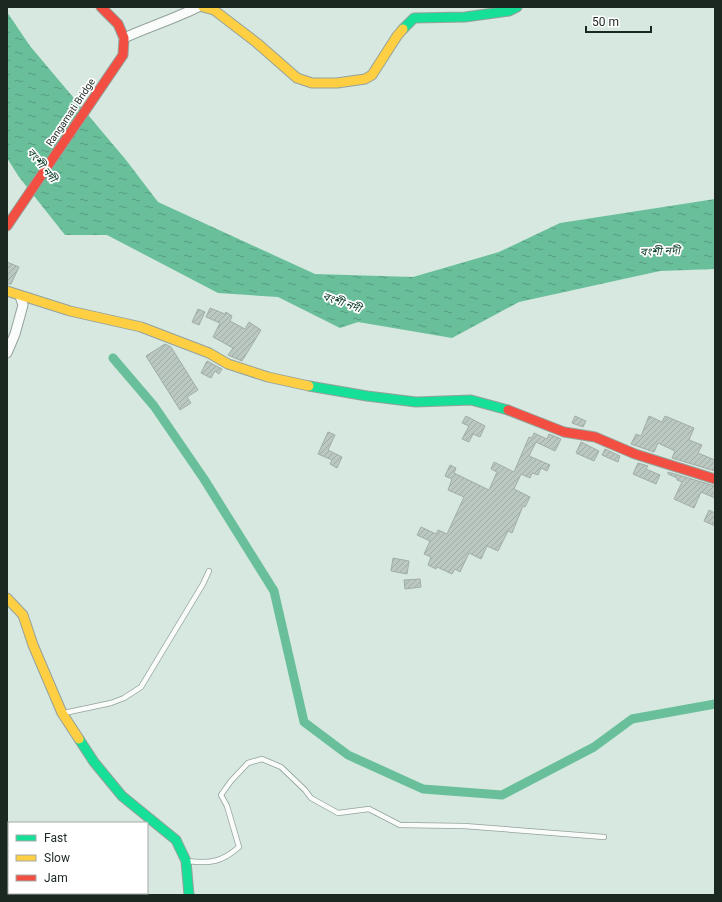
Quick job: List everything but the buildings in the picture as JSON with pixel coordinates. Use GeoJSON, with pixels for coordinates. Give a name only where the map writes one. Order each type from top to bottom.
{"type":"FeatureCollection","features":[{"type":"Feature","properties":{"kind":"street"},"geometry":{"type":"LineString","coordinates":[[101,7],[118,24],[124,38],[146,28],[185,14],[198,7]]}},
{"type":"Feature","properties":{"kind":"street"},"geometry":{"type":"LineString","coordinates":[[203,7],[214,10],[257,43],[296,78],[312,83],[337,83],[365,79],[372,75],[397,36],[414,18],[465,17],[509,11],[517,7]]}},
{"type":"Feature","properties":{"kind":"street","name":"Rangamati Bridge"},"geometry":{"type":"LineString","coordinates":[[8,225],[123,55],[124,38]]}},
{"type":"Feature","properties":{"kind":"street"},"geometry":{"type":"LineString","coordinates":[[7,292],[70,311],[141,327],[209,353],[228,364],[268,377],[298,384],[367,396],[416,402],[471,400],[503,408],[564,432],[595,437],[635,454],[715,479]]}},
{"type":"Feature","properties":{"kind":"street"},"geometry":{"type":"LineString","coordinates":[[7,352],[15,334],[23,305],[20,296]]}},
{"type":"Feature","properties":{"kind":"street"},"geometry":{"type":"LineString","coordinates":[[7,598],[23,615],[62,713],[98,768],[122,796],[176,840],[186,861],[189,895]]}},
{"type":"Feature","properties":{"kind":"lane"},"geometry":{"type":"LineString","coordinates":[[62,713],[111,703],[124,698],[141,687],[209,571]]}},
{"type":"Feature","properties":{"kind":"lane"},"geometry":{"type":"LineString","coordinates":[[186,861],[205,863],[228,856],[239,847],[227,806],[221,795],[231,781],[248,763],[262,760],[281,767],[305,790],[311,798],[338,813],[369,809],[400,825],[464,826],[604,837]]}},
{"type":"Feature","properties":{"kind":"water","name":"বংশী নদী"},"geometry":{"type":"Polygon","coordinates":[[[7,12],[30,46],[126,160],[158,202],[315,274],[413,277],[499,252],[560,223],[715,199],[715,269],[660,271],[519,302],[452,338],[358,322],[340,328],[278,297],[218,293],[107,235],[65,235],[19,177],[7,158],[7,12]]]}},
{"type":"Feature","properties":{"kind":"waterway"},"geometry":{"type":"LineString","coordinates":[[113,358],[154,406],[204,479],[274,591],[304,722],[348,755],[423,789],[502,795],[594,747],[632,719],[715,704]]}},
{"type":"Feature","properties":{"kind":"traffic: fast"},"geometry":{"type":"LineString","coordinates":[[403,29],[414,18],[465,17],[509,11],[517,7]]}},
{"type":"Feature","properties":{"kind":"traffic: fast"},"geometry":{"type":"LineString","coordinates":[[309,386],[367,396],[416,402],[471,400],[508,410]]}},
{"type":"Feature","properties":{"kind":"traffic: fast"},"geometry":{"type":"LineString","coordinates":[[79,739],[94,762],[122,796],[176,840],[186,861],[189,895]]}},
{"type":"Feature","properties":{"kind":"traffic: slow"},"geometry":{"type":"LineString","coordinates":[[203,7],[214,10],[257,43],[297,78],[312,83],[337,83],[365,79],[372,75],[403,29]]}},
{"type":"Feature","properties":{"kind":"traffic: slow"},"geometry":{"type":"LineString","coordinates":[[7,291],[70,311],[141,327],[209,353],[228,364],[268,377],[309,386]]}},
{"type":"Feature","properties":{"kind":"traffic: slow"},"geometry":{"type":"LineString","coordinates":[[7,598],[23,615],[33,645],[62,713],[79,739]]}},
{"type":"Feature","properties":{"kind":"traffic: jam"},"geometry":{"type":"LineString","coordinates":[[7,226],[123,55],[124,38],[118,24],[101,7]]}},
{"type":"Feature","properties":{"kind":"traffic: jam"},"geometry":{"type":"LineString","coordinates":[[508,410],[564,432],[595,437],[635,454],[715,479]]}}]}
